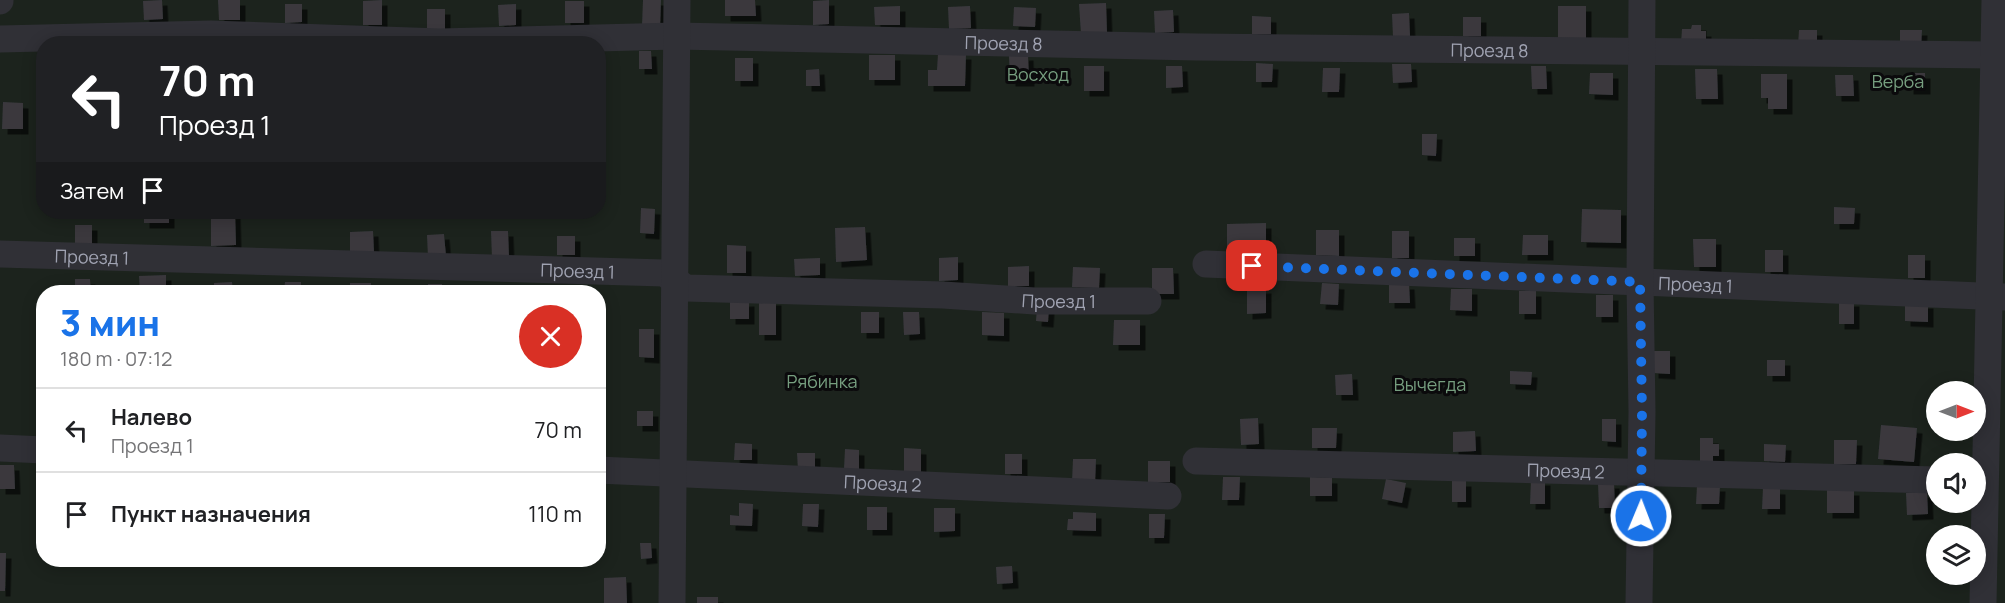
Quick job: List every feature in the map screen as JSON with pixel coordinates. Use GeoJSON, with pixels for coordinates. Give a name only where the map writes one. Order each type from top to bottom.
{"type":"FeatureCollection","features":[{"type":"Feature","properties":{"kind":"street"},"geometry":{"type":"LineString","coordinates":[[672,603],[677,0]]}},
{"type":"Feature","properties":{"kind":"street"},"geometry":{"type":"LineString","coordinates":[[1639,603],[1642,472],[1640,282],[1642,0]]}},
{"type":"Feature","properties":{"kind":"street"},"geometry":{"type":"LineString","coordinates":[[1983,453],[1997,297],[2000,56],[1995,0]]}},
{"type":"Feature","properties":{"kind":"street","name":"Проезд 8"},"geometry":{"type":"LineString","coordinates":[[127,36],[212,34],[269,36]]}},
{"type":"Feature","properties":{"kind":"street","name":"Проезд 8"},"geometry":{"type":"LineString","coordinates":[[606,38],[676,36],[1197,47],[2000,56]]}},
{"type":"Feature","properties":{"kind":"street","name":"Проезд 8"},"geometry":{"type":"LineString","coordinates":[[0,39],[36,38]]}},
{"type":"Feature","properties":{"kind":"street","name":"Проезд 1"},"geometry":{"type":"LineString","coordinates":[[0,254],[664,273],[686,288],[931,294],[1035,301],[1148,300]]}},
{"type":"Feature","properties":{"kind":"street","name":"Проезд 1"},"geometry":{"type":"LineString","coordinates":[[1206,264],[1997,297]]}},
{"type":"Feature","properties":{"kind":"street"},"geometry":{"type":"LineString","coordinates":[[0,448],[36,450]]}},
{"type":"Feature","properties":{"kind":"street","name":"Проезд 2"},"geometry":{"type":"LineString","coordinates":[[1196,461],[1926,480]]}},
{"type":"Feature","properties":{"kind":"street","name":"Проезд 2"},"geometry":{"type":"LineString","coordinates":[[606,470],[1168,495]]}},
{"type":"Feature","properties":{"kind":"street"},"geometry":{"type":"LineString","coordinates":[[1986,493],[1995,514],[2005,515]]}},
{"type":"Feature","properties":{"kind":"street"},"geometry":{"type":"LineString","coordinates":[[1982,513],[1983,603]]}},
{"type":"Feature","properties":{"kind":"green space"},"geometry":{"type":"Polygon","coordinates":[[[0,0],[2005,0],[2005,603],[0,603],[0,0]]]}},
{"type":"Feature","properties":{"kind":"building"},"geometry":{"type":"Polygon","coordinates":[[[162,0],[163,19],[144,20],[143,1],[162,0]]]}},
{"type":"Feature","properties":{"kind":"building"},"geometry":{"type":"Polygon","coordinates":[[[218,0],[240,0],[240,20],[219,20],[218,0]]]}},
{"type":"Feature","properties":{"kind":"building"},"geometry":{"type":"Polygon","coordinates":[[[382,0],[382,25],[363,25],[363,1],[382,0]]]}},
{"type":"Feature","properties":{"kind":"building"},"geometry":{"type":"Polygon","coordinates":[[[643,0],[661,0],[660,27],[642,26],[643,0]]]}},
{"type":"Feature","properties":{"kind":"building"},"geometry":{"type":"Polygon","coordinates":[[[725,0],[755,0],[756,16],[725,16],[725,0]]]}},
{"type":"Feature","properties":{"kind":"building"},"geometry":{"type":"Polygon","coordinates":[[[829,0],[829,24],[813,25],[813,1],[829,0]]]}},
{"type":"Feature","properties":{"kind":"building"},"geometry":{"type":"Polygon","coordinates":[[[565,1],[584,1],[584,23],[565,23],[565,1]]]}},
{"type":"Feature","properties":{"kind":"building"},"geometry":{"type":"Polygon","coordinates":[[[1106,3],[1107,33],[1081,34],[1079,4],[1106,3]]]}},
{"type":"Feature","properties":{"kind":"building"},"geometry":{"type":"Polygon","coordinates":[[[285,4],[302,4],[302,22],[285,23],[285,4]]]}},
{"type":"Feature","properties":{"kind":"building"},"geometry":{"type":"Polygon","coordinates":[[[516,4],[516,25],[499,26],[498,5],[516,4]]]}},
{"type":"Feature","properties":{"kind":"building"},"geometry":{"type":"Polygon","coordinates":[[[900,6],[900,25],[875,25],[874,7],[900,6]]]}},
{"type":"Feature","properties":{"kind":"building"},"geometry":{"type":"Polygon","coordinates":[[[970,6],[971,28],[949,29],[948,7],[970,6]]]}},
{"type":"Feature","properties":{"kind":"building"},"geometry":{"type":"Polygon","coordinates":[[[1558,6],[1586,6],[1586,40],[1558,40],[1558,6]]]}},
{"type":"Feature","properties":{"kind":"building"},"geometry":{"type":"Polygon","coordinates":[[[1014,7],[1036,8],[1035,27],[1013,26],[1014,7]]]}},
{"type":"Feature","properties":{"kind":"building"},"geometry":{"type":"Polygon","coordinates":[[[427,9],[445,9],[445,29],[427,29],[427,9]]]}},
{"type":"Feature","properties":{"kind":"building"},"geometry":{"type":"Polygon","coordinates":[[[1173,10],[1174,32],[1155,33],[1154,11],[1173,10]]]}},
{"type":"Feature","properties":{"kind":"building"},"geometry":{"type":"Polygon","coordinates":[[[1409,13],[1410,36],[1393,37],[1392,14],[1409,13]]]}},
{"type":"Feature","properties":{"kind":"building"},"geometry":{"type":"Polygon","coordinates":[[[1252,16],[1271,17],[1271,34],[1252,34],[1252,16]]]}},
{"type":"Feature","properties":{"kind":"building"},"geometry":{"type":"Polygon","coordinates":[[[1463,17],[1481,17],[1481,36],[1463,36],[1463,17]]]}},
{"type":"Feature","properties":{"kind":"building"},"geometry":{"type":"Polygon","coordinates":[[[1692,25],[1701,25],[1701,31],[1706,31],[1706,45],[1681,44],[1682,29],[1691,29],[1692,25]]]}},
{"type":"Feature","properties":{"kind":"building"},"geometry":{"type":"Polygon","coordinates":[[[1799,30],[1817,30],[1817,46],[1798,46],[1799,30]]]}},
{"type":"Feature","properties":{"kind":"building"},"geometry":{"type":"Polygon","coordinates":[[[1900,30],[1922,30],[1921,47],[1900,47],[1900,30]]]}},
{"type":"Feature","properties":{"kind":"building"},"geometry":{"type":"Polygon","coordinates":[[[639,51],[651,51],[652,69],[639,69],[639,51]]]}},
{"type":"Feature","properties":{"kind":"building"},"geometry":{"type":"Polygon","coordinates":[[[938,54],[966,54],[965,86],[928,86],[928,70],[937,70],[938,54]]]}},
{"type":"Feature","properties":{"kind":"building"},"geometry":{"type":"Polygon","coordinates":[[[869,55],[895,55],[895,80],[869,80],[869,55]]]}},
{"type":"Feature","properties":{"kind":"building"},"geometry":{"type":"Polygon","coordinates":[[[1028,55],[1029,81],[1010,81],[1009,56],[1028,55]]]}},
{"type":"Feature","properties":{"kind":"building"},"geometry":{"type":"Polygon","coordinates":[[[735,58],[753,58],[753,81],[735,81],[735,58]]]}},
{"type":"Feature","properties":{"kind":"building"},"geometry":{"type":"Polygon","coordinates":[[[1256,63],[1273,64],[1272,82],[1256,82],[1256,63]]]}},
{"type":"Feature","properties":{"kind":"building"},"geometry":{"type":"Polygon","coordinates":[[[1392,64],[1411,64],[1412,82],[1393,83],[1392,64]]]}},
{"type":"Feature","properties":{"kind":"building"},"geometry":{"type":"Polygon","coordinates":[[[1084,66],[1104,66],[1104,91],[1084,91],[1084,66]]]}},
{"type":"Feature","properties":{"kind":"building"},"geometry":{"type":"Polygon","coordinates":[[[1166,66],[1182,66],[1183,87],[1166,88],[1166,66]]]}},
{"type":"Feature","properties":{"kind":"building"},"geometry":{"type":"Polygon","coordinates":[[[1531,66],[1546,66],[1547,89],[1532,89],[1531,66]]]}},
{"type":"Feature","properties":{"kind":"building"},"geometry":{"type":"Polygon","coordinates":[[[1323,68],[1340,68],[1339,92],[1322,92],[1323,68]]]}},
{"type":"Feature","properties":{"kind":"building"},"geometry":{"type":"Polygon","coordinates":[[[819,69],[820,86],[806,86],[806,70],[819,69]]]}},
{"type":"Feature","properties":{"kind":"building"},"geometry":{"type":"Polygon","coordinates":[[[1695,69],[1717,69],[1718,99],[1696,99],[1695,69]]]}},
{"type":"Feature","properties":{"kind":"building"},"geometry":{"type":"Polygon","coordinates":[[[1590,73],[1613,73],[1613,95],[1589,94],[1590,73]]]}},
{"type":"Feature","properties":{"kind":"building"},"geometry":{"type":"Polygon","coordinates":[[[1908,73],[1925,73],[1925,89],[1908,89],[1908,73]]]}},
{"type":"Feature","properties":{"kind":"building"},"geometry":{"type":"Polygon","coordinates":[[[1761,74],[1787,74],[1787,109],[1768,109],[1768,98],[1761,98],[1761,74]]]}},
{"type":"Feature","properties":{"kind":"building"},"geometry":{"type":"Polygon","coordinates":[[[1835,75],[1853,75],[1854,96],[1836,96],[1835,75]]]}},
{"type":"Feature","properties":{"kind":"building"},"geometry":{"type":"Polygon","coordinates":[[[3,102],[23,103],[23,129],[2,129],[3,102]]]}},
{"type":"Feature","properties":{"kind":"building"},"geometry":{"type":"Polygon","coordinates":[[[1422,134],[1437,134],[1436,156],[1422,155],[1422,134]]]}},
{"type":"Feature","properties":{"kind":"building"},"geometry":{"type":"Polygon","coordinates":[[[1834,207],[1855,208],[1854,224],[1834,224],[1834,207]]]}},
{"type":"Feature","properties":{"kind":"building"},"geometry":{"type":"Polygon","coordinates":[[[641,208],[655,209],[654,234],[640,233],[641,208]]]}},
{"type":"Feature","properties":{"kind":"building"},"geometry":{"type":"Polygon","coordinates":[[[1582,209],[1621,210],[1621,243],[1581,242],[1582,209]]]}},
{"type":"Feature","properties":{"kind":"building"},"geometry":{"type":"Polygon","coordinates":[[[144,219],[169,219],[169,223],[144,223],[144,219]]]}},
{"type":"Feature","properties":{"kind":"building"},"geometry":{"type":"Polygon","coordinates":[[[211,219],[235,219],[236,245],[211,246],[211,219]]]}},
{"type":"Feature","properties":{"kind":"building"},"geometry":{"type":"Polygon","coordinates":[[[1266,223],[1266,253],[1227,253],[1227,224],[1266,223]]]}},
{"type":"Feature","properties":{"kind":"building"},"geometry":{"type":"Polygon","coordinates":[[[75,225],[92,225],[92,246],[75,246],[75,225]]]}},
{"type":"Feature","properties":{"kind":"building"},"geometry":{"type":"Polygon","coordinates":[[[865,227],[867,260],[836,262],[835,228],[865,227]]]}},
{"type":"Feature","properties":{"kind":"building"},"geometry":{"type":"Polygon","coordinates":[[[1316,230],[1339,230],[1339,256],[1316,255],[1316,230]]]}},
{"type":"Feature","properties":{"kind":"building"},"geometry":{"type":"Polygon","coordinates":[[[373,231],[374,252],[350,253],[350,232],[373,231]]]}},
{"type":"Feature","properties":{"kind":"building"},"geometry":{"type":"Polygon","coordinates":[[[491,231],[508,231],[509,257],[492,258],[491,231]]]}},
{"type":"Feature","properties":{"kind":"building"},"geometry":{"type":"Polygon","coordinates":[[[1392,231],[1409,231],[1409,258],[1392,258],[1392,231]]]}},
{"type":"Feature","properties":{"kind":"building"},"geometry":{"type":"Polygon","coordinates":[[[444,234],[446,256],[428,257],[427,235],[444,234]]]}},
{"type":"Feature","properties":{"kind":"building"},"geometry":{"type":"Polygon","coordinates":[[[1523,235],[1548,235],[1548,255],[1522,255],[1523,235]]]}},
{"type":"Feature","properties":{"kind":"building"},"geometry":{"type":"Polygon","coordinates":[[[557,236],[575,236],[575,255],[557,255],[557,236]]]}},
{"type":"Feature","properties":{"kind":"building"},"geometry":{"type":"Polygon","coordinates":[[[1454,238],[1475,238],[1475,256],[1454,256],[1454,238]]]}},
{"type":"Feature","properties":{"kind":"building"},"geometry":{"type":"Polygon","coordinates":[[[1693,239],[1716,239],[1716,267],[1694,267],[1693,239]]]}},
{"type":"Feature","properties":{"kind":"building"},"geometry":{"type":"Polygon","coordinates":[[[727,245],[746,246],[746,273],[727,273],[727,245]]]}},
{"type":"Feature","properties":{"kind":"building"},"geometry":{"type":"Polygon","coordinates":[[[1765,250],[1783,250],[1783,272],[1765,272],[1765,250]]]}},
{"type":"Feature","properties":{"kind":"building"},"geometry":{"type":"Polygon","coordinates":[[[1908,255],[1925,255],[1925,278],[1908,278],[1908,255]]]}},
{"type":"Feature","properties":{"kind":"building"},"geometry":{"type":"Polygon","coordinates":[[[958,257],[958,280],[939,281],[939,258],[958,257]]]}},
{"type":"Feature","properties":{"kind":"building"},"geometry":{"type":"Polygon","coordinates":[[[820,258],[820,275],[795,276],[794,259],[820,258]]]}},
{"type":"Feature","properties":{"kind":"building"},"geometry":{"type":"Polygon","coordinates":[[[1029,266],[1029,286],[1008,286],[1008,267],[1029,266]]]}},
{"type":"Feature","properties":{"kind":"building"},"geometry":{"type":"Polygon","coordinates":[[[1073,267],[1100,268],[1099,288],[1072,287],[1073,267]]]}},
{"type":"Feature","properties":{"kind":"building"},"geometry":{"type":"Polygon","coordinates":[[[1152,268],[1173,268],[1174,294],[1152,294],[1152,268]]]}},
{"type":"Feature","properties":{"kind":"building"},"geometry":{"type":"Polygon","coordinates":[[[166,275],[166,285],[140,285],[139,276],[166,275]]]}},
{"type":"Feature","properties":{"kind":"building"},"geometry":{"type":"Polygon","coordinates":[[[75,279],[90,279],[90,285],[75,285],[75,279]]]}},
{"type":"Feature","properties":{"kind":"building"},"geometry":{"type":"Polygon","coordinates":[[[232,282],[232,285],[214,285],[214,283],[232,282]]]}},
{"type":"Feature","properties":{"kind":"building"},"geometry":{"type":"Polygon","coordinates":[[[285,282],[301,282],[301,285],[285,285],[285,282]]]}},
{"type":"Feature","properties":{"kind":"building"},"geometry":{"type":"Polygon","coordinates":[[[350,283],[371,283],[371,285],[350,285],[350,283]]]}},
{"type":"Feature","properties":{"kind":"building"},"geometry":{"type":"Polygon","coordinates":[[[1322,283],[1339,284],[1338,305],[1320,304],[1322,283]]]}},
{"type":"Feature","properties":{"kind":"building"},"geometry":{"type":"Polygon","coordinates":[[[1389,284],[1409,284],[1410,303],[1389,303],[1389,284]]]}},
{"type":"Feature","properties":{"kind":"building"},"geometry":{"type":"Polygon","coordinates":[[[1266,288],[1266,313],[1247,314],[1247,289],[1266,288]]]}},
{"type":"Feature","properties":{"kind":"building"},"geometry":{"type":"Polygon","coordinates":[[[1451,289],[1472,289],[1472,311],[1450,310],[1451,289]]]}},
{"type":"Feature","properties":{"kind":"building"},"geometry":{"type":"Polygon","coordinates":[[[1519,291],[1536,291],[1536,314],[1519,314],[1519,291]]]}},
{"type":"Feature","properties":{"kind":"building"},"geometry":{"type":"Polygon","coordinates":[[[1596,295],[1613,295],[1613,317],[1596,317],[1596,295]]]}},
{"type":"Feature","properties":{"kind":"building"},"geometry":{"type":"Polygon","coordinates":[[[759,300],[776,300],[776,335],[759,335],[759,300]]]}},
{"type":"Feature","properties":{"kind":"building"},"geometry":{"type":"Polygon","coordinates":[[[749,301],[749,319],[730,319],[730,302],[749,301]]]}},
{"type":"Feature","properties":{"kind":"building"},"geometry":{"type":"Polygon","coordinates":[[[1839,301],[1854,301],[1854,324],[1839,324],[1839,301]]]}},
{"type":"Feature","properties":{"kind":"building"},"geometry":{"type":"Polygon","coordinates":[[[1905,303],[1928,303],[1928,322],[1905,321],[1905,303]]]}},
{"type":"Feature","properties":{"kind":"building"},"geometry":{"type":"Polygon","coordinates":[[[1037,307],[1049,307],[1048,322],[1036,321],[1037,307]]]}},
{"type":"Feature","properties":{"kind":"building"},"geometry":{"type":"Polygon","coordinates":[[[861,312],[879,312],[879,333],[861,333],[861,312]]]}},
{"type":"Feature","properties":{"kind":"building"},"geometry":{"type":"Polygon","coordinates":[[[903,312],[919,312],[920,334],[904,335],[903,312]]]}},
{"type":"Feature","properties":{"kind":"building"},"geometry":{"type":"Polygon","coordinates":[[[982,312],[1004,313],[1004,336],[982,335],[982,312]]]}},
{"type":"Feature","properties":{"kind":"building"},"geometry":{"type":"Polygon","coordinates":[[[1114,320],[1140,320],[1140,345],[1113,345],[1114,320]]]}},
{"type":"Feature","properties":{"kind":"building"},"geometry":{"type":"Polygon","coordinates":[[[639,329],[654,329],[654,358],[639,357],[639,329]]]}},
{"type":"Feature","properties":{"kind":"building"},"geometry":{"type":"Polygon","coordinates":[[[1653,351],[1670,351],[1670,374],[1653,373],[1653,351]]]}},
{"type":"Feature","properties":{"kind":"building"},"geometry":{"type":"Polygon","coordinates":[[[1767,360],[1785,360],[1785,376],[1767,376],[1767,360]]]}},
{"type":"Feature","properties":{"kind":"building"},"geometry":{"type":"Polygon","coordinates":[[[1510,371],[1532,372],[1531,385],[1510,384],[1510,371]]]}},
{"type":"Feature","properties":{"kind":"building"},"geometry":{"type":"Polygon","coordinates":[[[1352,374],[1353,395],[1336,395],[1335,375],[1352,374]]]}},
{"type":"Feature","properties":{"kind":"building"},"geometry":{"type":"Polygon","coordinates":[[[637,411],[653,411],[653,426],[637,426],[637,411]]]}},
{"type":"Feature","properties":{"kind":"building"},"geometry":{"type":"Polygon","coordinates":[[[1258,418],[1259,444],[1241,445],[1240,419],[1258,418]]]}},
{"type":"Feature","properties":{"kind":"building"},"geometry":{"type":"Polygon","coordinates":[[[1602,419],[1616,419],[1616,442],[1602,441],[1602,419]]]}},
{"type":"Feature","properties":{"kind":"building"},"geometry":{"type":"Polygon","coordinates":[[[1881,425],[1917,428],[1914,462],[1878,459],[1881,425]]]}},
{"type":"Feature","properties":{"kind":"building"},"geometry":{"type":"Polygon","coordinates":[[[1312,428],[1337,428],[1336,448],[1312,448],[1312,428]]]}},
{"type":"Feature","properties":{"kind":"building"},"geometry":{"type":"Polygon","coordinates":[[[1475,431],[1476,451],[1453,452],[1453,432],[1475,431]]]}},
{"type":"Feature","properties":{"kind":"building"},"geometry":{"type":"Polygon","coordinates":[[[1700,438],[1713,438],[1713,444],[1719,444],[1719,456],[1713,456],[1713,461],[1700,461],[1700,438]]]}},
{"type":"Feature","properties":{"kind":"building"},"geometry":{"type":"Polygon","coordinates":[[[1834,440],[1857,440],[1856,464],[1834,464],[1834,440]]]}},
{"type":"Feature","properties":{"kind":"building"},"geometry":{"type":"Polygon","coordinates":[[[735,443],[752,444],[752,460],[734,460],[735,443]]]}},
{"type":"Feature","properties":{"kind":"building"},"geometry":{"type":"Polygon","coordinates":[[[1764,444],[1786,445],[1785,462],[1764,461],[1764,444]]]}},
{"type":"Feature","properties":{"kind":"building"},"geometry":{"type":"Polygon","coordinates":[[[904,448],[921,449],[921,472],[904,471],[904,448]]]}},
{"type":"Feature","properties":{"kind":"building"},"geometry":{"type":"Polygon","coordinates":[[[845,449],[859,450],[859,469],[844,469],[845,449]]]}},
{"type":"Feature","properties":{"kind":"building"},"geometry":{"type":"Polygon","coordinates":[[[797,453],[815,453],[815,469],[798,470],[797,453]]]}},
{"type":"Feature","properties":{"kind":"building"},"geometry":{"type":"Polygon","coordinates":[[[1005,454],[1022,454],[1022,474],[1005,474],[1005,454]]]}},
{"type":"Feature","properties":{"kind":"building"},"geometry":{"type":"Polygon","coordinates":[[[1073,459],[1096,459],[1095,483],[1072,482],[1073,459]]]}},
{"type":"Feature","properties":{"kind":"building"},"geometry":{"type":"Polygon","coordinates":[[[1148,461],[1170,461],[1170,482],[1148,482],[1148,461]]]}},
{"type":"Feature","properties":{"kind":"building"},"geometry":{"type":"Polygon","coordinates":[[[0,465],[14,465],[15,489],[0,489],[0,465]]]}},
{"type":"Feature","properties":{"kind":"building"},"geometry":{"type":"Polygon","coordinates":[[[1223,477],[1240,477],[1239,500],[1222,500],[1223,477]]]}},
{"type":"Feature","properties":{"kind":"building"},"geometry":{"type":"Polygon","coordinates":[[[1310,477],[1332,478],[1332,496],[1310,496],[1310,477]]]}},
{"type":"Feature","properties":{"kind":"building"},"geometry":{"type":"Polygon","coordinates":[[[1386,479],[1406,483],[1402,503],[1382,499],[1386,479]]]}},
{"type":"Feature","properties":{"kind":"building"},"geometry":{"type":"Polygon","coordinates":[[[1531,480],[1545,480],[1545,504],[1530,504],[1531,480]]]}},
{"type":"Feature","properties":{"kind":"building"},"geometry":{"type":"Polygon","coordinates":[[[1452,481],[1466,481],[1466,502],[1452,502],[1452,481]]]}},
{"type":"Feature","properties":{"kind":"building"},"geometry":{"type":"Polygon","coordinates":[[[1598,483],[1614,483],[1615,508],[1599,508],[1598,483]]]}},
{"type":"Feature","properties":{"kind":"building"},"geometry":{"type":"Polygon","coordinates":[[[1697,486],[1720,486],[1719,504],[1696,504],[1697,486]]]}},
{"type":"Feature","properties":{"kind":"building"},"geometry":{"type":"Polygon","coordinates":[[[1763,488],[1780,489],[1780,509],[1762,509],[1763,488]]]}},
{"type":"Feature","properties":{"kind":"building"},"geometry":{"type":"Polygon","coordinates":[[[1827,490],[1854,490],[1854,513],[1827,513],[1827,490]]]}},
{"type":"Feature","properties":{"kind":"building"},"geometry":{"type":"Polygon","coordinates":[[[1926,492],[1926,513],[1928,514],[1907,515],[1906,493],[1926,492]]]}},
{"type":"Feature","properties":{"kind":"building"},"geometry":{"type":"Polygon","coordinates":[[[739,503],[753,504],[752,526],[730,525],[730,515],[739,516],[739,503]]]}},
{"type":"Feature","properties":{"kind":"building"},"geometry":{"type":"Polygon","coordinates":[[[803,504],[819,504],[818,527],[802,526],[803,504]]]}},
{"type":"Feature","properties":{"kind":"building"},"geometry":{"type":"Polygon","coordinates":[[[867,507],[887,507],[887,530],[867,530],[867,507]]]}},
{"type":"Feature","properties":{"kind":"building"},"geometry":{"type":"Polygon","coordinates":[[[934,508],[955,508],[955,531],[934,532],[934,508]]]}},
{"type":"Feature","properties":{"kind":"building"},"geometry":{"type":"Polygon","coordinates":[[[1073,512],[1096,513],[1096,531],[1067,530],[1068,519],[1073,519],[1073,512]]]}},
{"type":"Feature","properties":{"kind":"building"},"geometry":{"type":"Polygon","coordinates":[[[1149,514],[1165,514],[1164,538],[1149,538],[1149,514]]]}},
{"type":"Feature","properties":{"kind":"building"},"geometry":{"type":"Polygon","coordinates":[[[640,543],[651,543],[652,558],[641,559],[640,543]]]}},
{"type":"Feature","properties":{"kind":"building"},"geometry":{"type":"Polygon","coordinates":[[[0,553],[6,553],[5,591],[0,591],[0,553]]]}},
{"type":"Feature","properties":{"kind":"building"},"geometry":{"type":"Polygon","coordinates":[[[1012,566],[1013,583],[997,584],[996,567],[1012,566]]]}},
{"type":"Feature","properties":{"kind":"building"},"geometry":{"type":"Polygon","coordinates":[[[626,577],[627,603],[604,603],[604,578],[626,577]]]}},
{"type":"Feature","properties":{"kind":"building"},"geometry":{"type":"Polygon","coordinates":[[[697,597],[718,597],[718,603],[697,603],[697,597]]]}},
{"type":"Feature","properties":{"kind":"route"},"geometry":{"type":"LineString","coordinates":[[1252,266],[1640,282],[1641,516]]}},
{"type":"Feature","properties":{"kind":"park label","name":"Восход"},"geometry":{"type":"Point","coordinates":[1038,74]}},
{"type":"Feature","properties":{"kind":"park label","name":"Верба"},"geometry":{"type":"Point","coordinates":[1898,81]}},
{"type":"Feature","properties":{"kind":"park label","name":"Рябинка"},"geometry":{"type":"Point","coordinates":[822,381]}},
{"type":"Feature","properties":{"kind":"park label","name":"Вычегда"},"geometry":{"type":"Point","coordinates":[1430,384]}}]}
